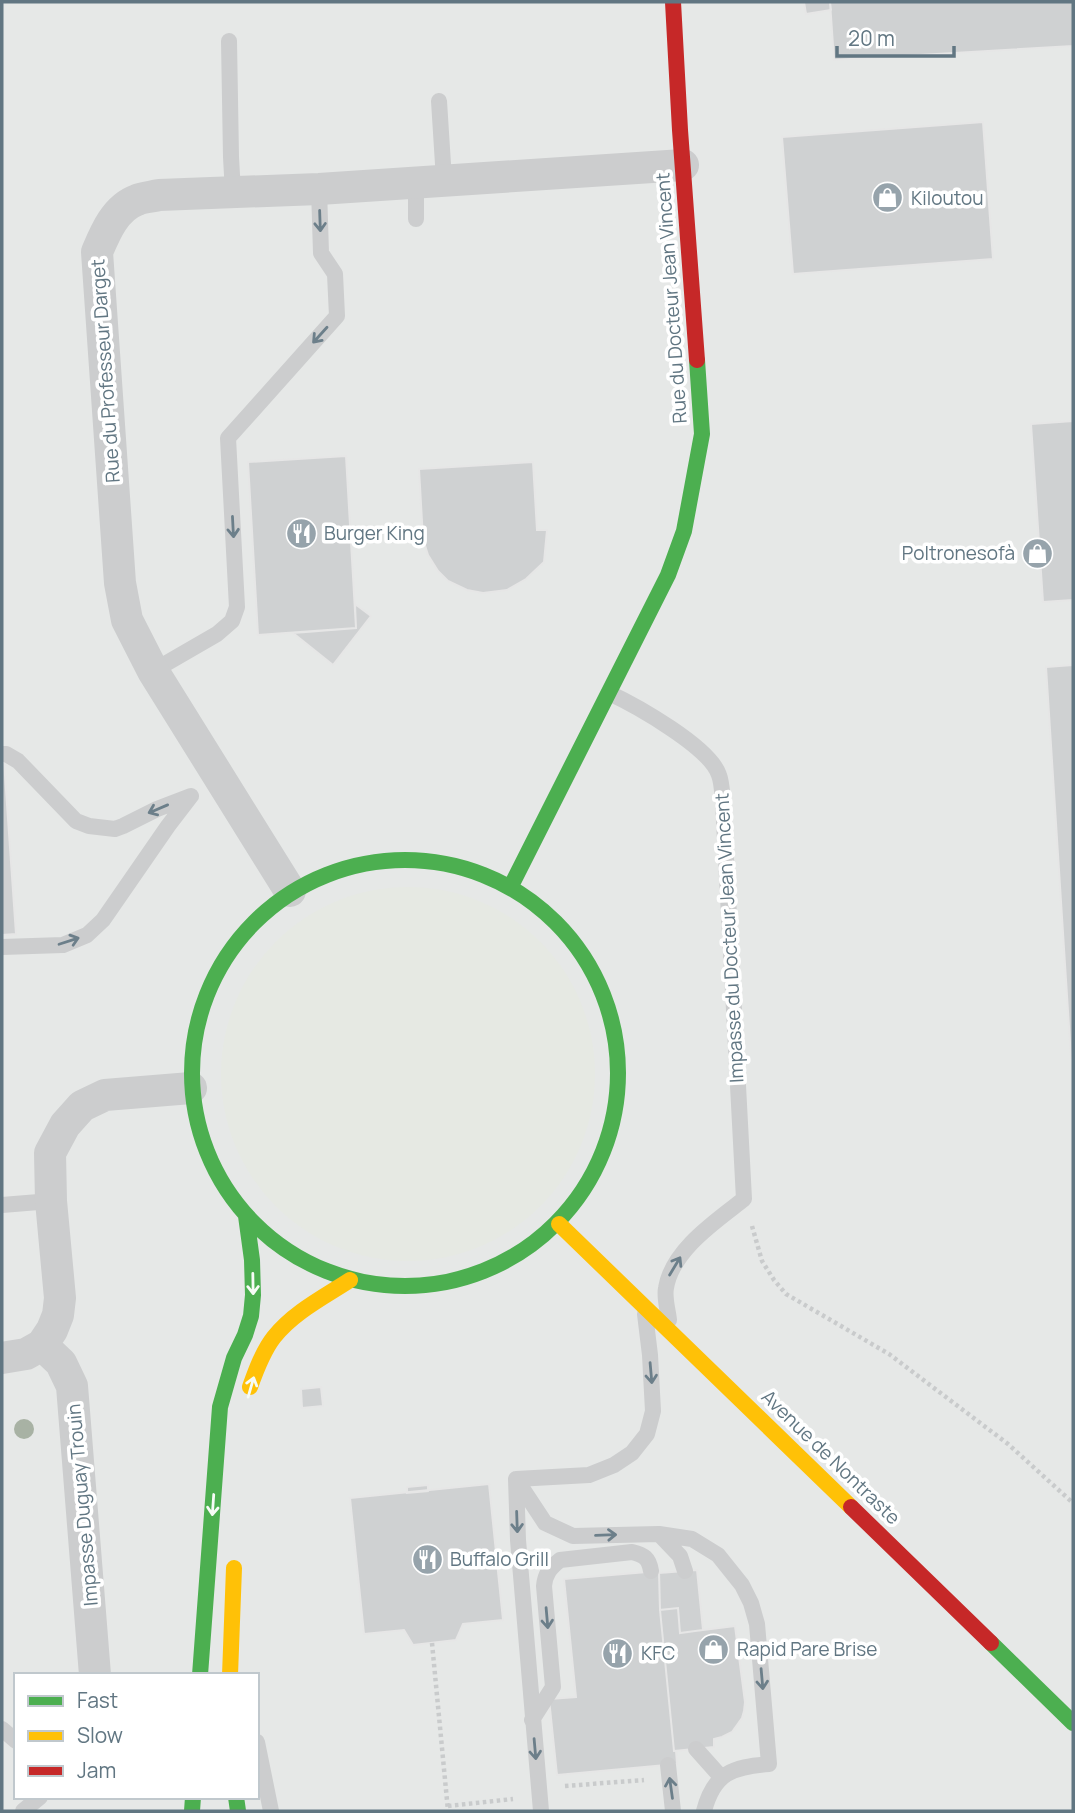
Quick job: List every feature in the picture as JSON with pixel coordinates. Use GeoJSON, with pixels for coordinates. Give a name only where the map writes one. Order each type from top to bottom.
{"type":"FeatureCollection","features":[{"type":"Feature","properties":{"kind":"main road","name":"Rue du Docteur Jean Vincent"},"geometry":{"type":"LineString","coordinates":[[511,886],[672,564],[684,531],[702,434],[673,2]]}},
{"type":"Feature","properties":{"kind":"main road"},"geometry":{"type":"LineString","coordinates":[[398,858],[454,864],[511,886],[560,924],[598,978],[618,1041],[618,1107],[598,1170],[559,1224],[515,1258],[463,1280],[407,1288],[350,1280],[293,1256],[246,1216],[208,1156],[191,1088],[195,1030],[214,975],[247,928],[290,891],[342,867],[398,858]]}},
{"type":"Feature","properties":{"kind":"main road"},"geometry":{"type":"LineString","coordinates":[[200,1673],[220,1407],[234,1358],[251,1316],[253,1260],[246,1216]]}},
{"type":"Feature","properties":{"kind":"main road","name":"Avenue de Nontraste"},"geometry":{"type":"LineString","coordinates":[[559,1224],[1073,1723]]}},
{"type":"Feature","properties":{"kind":"main road"},"geometry":{"type":"LineString","coordinates":[[247,1398],[259,1362],[275,1335],[298,1315],[350,1280]]}},
{"type":"Feature","properties":{"kind":"main road"},"geometry":{"type":"LineString","coordinates":[[230,1673],[235,1551]]}},
{"type":"Feature","properties":{"kind":"street","name":"Rue du Professeur Darget"},"geometry":{"type":"LineString","coordinates":[[290,891],[205,787],[127,620],[120,583],[97,252],[105,231],[118,213],[135,200],[159,195],[319,189],[683,165]]}},
{"type":"Feature","properties":{"kind":"street"},"geometry":{"type":"LineString","coordinates":[[2,1358],[26,1354],[42,1345],[58,1315],[60,1298],[51,1202],[50,1153],[65,1125],[82,1106],[105,1095],[191,1088]]}},
{"type":"Feature","properties":{"kind":"street","name":"Impasse Duguay Trouin"},"geometry":{"type":"LineString","coordinates":[[42,1345],[61,1363],[72,1386],[95,1673]]}},
{"type":"Feature","properties":{"kind":"lane"},"geometry":{"type":"LineString","coordinates":[[229,41],[233,193]]}},
{"type":"Feature","properties":{"kind":"lane"},"geometry":{"type":"LineString","coordinates":[[416,219],[430,181],[439,101]]}},
{"type":"Feature","properties":{"kind":"lane"},"geometry":{"type":"LineString","coordinates":[[153,671],[217,634],[232,621],[237,607],[228,438],[337,316],[335,274],[321,253],[319,189]]}},
{"type":"Feature","properties":{"kind":"lane","name":"Impasse du Docteur Jean Vincent"},"geometry":{"type":"LineString","coordinates":[[609,693],[645,711],[705,754],[719,773],[723,802],[744,1199]]}},
{"type":"Feature","properties":{"kind":"lane"},"geometry":{"type":"LineString","coordinates":[[2,754],[18,761],[76,821],[89,826],[115,829],[205,787]]}},
{"type":"Feature","properties":{"kind":"lane"},"geometry":{"type":"LineString","coordinates":[[2,947],[63,944],[87,934],[103,920],[168,826],[205,787]]}},
{"type":"Feature","properties":{"kind":"lane"},"geometry":{"type":"LineString","coordinates":[[670,1331],[665,1290],[671,1270],[704,1231],[744,1199]]}},
{"type":"Feature","properties":{"kind":"lane"},"geometry":{"type":"LineString","coordinates":[[2,1205],[51,1202]]}},
{"type":"Feature","properties":{"kind":"lane"},"geometry":{"type":"LineString","coordinates":[[516,1479],[589,1475],[614,1465],[632,1453],[648,1434],[653,1411],[650,1356],[643,1305]]}},
{"type":"Feature","properties":{"kind":"lane"},"geometry":{"type":"LineString","coordinates":[[516,1479],[545,1523],[572,1536],[659,1534],[692,1539],[718,1555],[742,1585],[757,1623],[769,1764],[743,1766],[721,1777],[707,1798],[704,1811]]}},
{"type":"Feature","properties":{"kind":"lane"},"geometry":{"type":"LineString","coordinates":[[516,1479],[538,1811]]}},
{"type":"Feature","properties":{"kind":"lane"},"geometry":{"type":"LineString","coordinates":[[659,1534],[680,1556],[685,1571]]}},
{"type":"Feature","properties":{"kind":"lane"},"geometry":{"type":"LineString","coordinates":[[532,1720],[554,1687],[544,1586],[545,1576],[552,1567],[560,1560],[632,1552],[643,1554],[651,1571]]}},
{"type":"Feature","properties":{"kind":"lane"},"geometry":{"type":"LineString","coordinates":[[232,1604],[245,1673]]}},
{"type":"Feature","properties":{"kind":"lane"},"geometry":{"type":"LineString","coordinates":[[695,1749],[721,1777]]}},
{"type":"Feature","properties":{"kind":"lane"},"geometry":{"type":"LineString","coordinates":[[259,1752],[271,1811]]}},
{"type":"Feature","properties":{"kind":"lane"},"geometry":{"type":"LineString","coordinates":[[668,1765],[673,1811]]}},
{"type":"Feature","properties":{"kind":"lane"},"geometry":{"type":"LineString","coordinates":[[23,1811],[38,1799]]}},
{"type":"Feature","properties":{"kind":"path"},"geometry":{"type":"LineString","coordinates":[[744,1199],[762,1261],[786,1294],[888,1354],[1008,1444],[1073,1503]]}},
{"type":"Feature","properties":{"kind":"path"},"geometry":{"type":"LineString","coordinates":[[432,1643],[448,1811]]}},
{"type":"Feature","properties":{"kind":"shaded area"},"geometry":{"type":"Polygon","coordinates":[[[2,2],[1073,2],[1073,1811],[2,1811],[2,2]]]}},
{"type":"Feature","properties":{"kind":"shaded area"},"geometry":{"type":"Polygon","coordinates":[[[408,887],[444,891],[480,901],[512,919],[540,942],[563,970],[581,1002],[591,1038],[595,1074],[591,1110],[581,1146],[563,1178],[540,1206],[512,1229],[480,1247],[444,1257],[408,1261],[372,1257],[336,1247],[304,1229],[276,1206],[253,1178],[235,1146],[225,1110],[221,1074],[225,1038],[235,1002],[253,970],[276,942],[304,919],[336,901],[372,891],[408,887]]]}},
{"type":"Feature","properties":{"kind":"building"},"geometry":{"type":"Polygon","coordinates":[[[804,2],[830,2],[831,10],[806,14],[804,2]]]}},
{"type":"Feature","properties":{"kind":"building"},"geometry":{"type":"Polygon","coordinates":[[[830,2],[1073,2],[1073,46],[834,60],[830,2]]]}},
{"type":"Feature","properties":{"kind":"building","name":"Kiloutou"},"geometry":{"type":"Polygon","coordinates":[[[983,122],[993,259],[793,274],[782,137],[983,122]]]}},
{"type":"Feature","properties":{"kind":"building"},"geometry":{"type":"Polygon","coordinates":[[[1073,421],[1073,600],[1043,602],[1031,424],[1073,421]]]}},
{"type":"Feature","properties":{"kind":"building","name":"Burger King"},"geometry":{"type":"Polygon","coordinates":[[[346,456],[356,628],[258,635],[248,462],[346,456]]]}},
{"type":"Feature","properties":{"kind":"building"},"geometry":{"type":"Polygon","coordinates":[[[533,462],[537,530],[547,530],[544,562],[526,579],[507,590],[483,593],[467,590],[448,581],[428,555],[423,539],[419,469],[533,462]]]}},
{"type":"Feature","properties":{"kind":"building"},"geometry":{"type":"Polygon","coordinates":[[[355,604],[371,616],[333,665],[293,633],[356,628],[355,604]]]}},
{"type":"Feature","properties":{"kind":"building"},"geometry":{"type":"Polygon","coordinates":[[[1073,665],[1073,1058],[1071,1058],[1046,667],[1073,665]]]}},
{"type":"Feature","properties":{"kind":"building"},"geometry":{"type":"Polygon","coordinates":[[[2,761],[16,934],[2,935],[2,761]]]}},
{"type":"Feature","properties":{"kind":"building"},"geometry":{"type":"Polygon","coordinates":[[[321,1387],[323,1406],[302,1408],[301,1389],[321,1387]]]}},
{"type":"Feature","properties":{"kind":"building","name":"Buffalo Grill"},"geometry":{"type":"Polygon","coordinates":[[[489,1484],[503,1620],[463,1624],[456,1640],[413,1645],[404,1630],[364,1634],[350,1498],[489,1484]]]}},
{"type":"Feature","properties":{"kind":"building"},"geometry":{"type":"Polygon","coordinates":[[[428,1485],[428,1491],[407,1493],[407,1487],[428,1485]]]}},
{"type":"Feature","properties":{"kind":"building"},"geometry":{"type":"Polygon","coordinates":[[[697,1570],[703,1630],[680,1633],[678,1608],[660,1610],[659,1573],[697,1570]]]}},
{"type":"Feature","properties":{"kind":"building","name":"KFC"},"geometry":{"type":"Polygon","coordinates":[[[659,1571],[660,1610],[677,1764],[557,1775],[549,1699],[576,1697],[564,1579],[659,1571]]]}},
{"type":"Feature","properties":{"kind":"building"},"geometry":{"type":"Polygon","coordinates":[[[678,1608],[680,1633],[735,1626],[744,1711],[732,1732],[714,1739],[714,1747],[674,1751],[660,1610],[678,1608]]]}},
{"type":"Feature","properties":{"kind":"traffic: fast"},"geometry":{"type":"LineString","coordinates":[[511,886],[668,575],[684,531],[702,434],[697,360]]}},
{"type":"Feature","properties":{"kind":"traffic: fast"},"geometry":{"type":"LineString","coordinates":[[405,860],[447,864],[487,876],[524,896],[556,922],[582,954],[602,991],[614,1031],[618,1073],[614,1115],[602,1155],[582,1192],[556,1224],[524,1250],[487,1270],[447,1282],[405,1286],[363,1282],[323,1270],[286,1250],[254,1224],[228,1192],[208,1155],[196,1115],[192,1073],[196,1031],[208,991],[228,954],[254,922],[286,896],[323,876],[363,864],[405,860]]}},
{"type":"Feature","properties":{"kind":"traffic: fast"},"geometry":{"type":"LineString","coordinates":[[200,1673],[220,1407],[234,1358],[251,1316],[252,1260],[246,1216]]}},
{"type":"Feature","properties":{"kind":"traffic: fast"},"geometry":{"type":"LineString","coordinates":[[991,1643],[1073,1723]]}},
{"type":"Feature","properties":{"kind":"traffic: fast"},"geometry":{"type":"LineString","coordinates":[[192,1811],[193,1799]]}},
{"type":"Feature","properties":{"kind":"traffic: fast"},"geometry":{"type":"LineString","coordinates":[[236,1799],[238,1811]]}},
{"type":"Feature","properties":{"kind":"traffic: slow"},"geometry":{"type":"LineString","coordinates":[[559,1224],[851,1507]]}},
{"type":"Feature","properties":{"kind":"traffic: slow"},"geometry":{"type":"LineString","coordinates":[[250,1387],[266,1348],[282,1328],[350,1280]]}},
{"type":"Feature","properties":{"kind":"traffic: slow"},"geometry":{"type":"LineString","coordinates":[[230,1673],[234,1568]]}},
{"type":"Feature","properties":{"kind":"traffic: jam"},"geometry":{"type":"LineString","coordinates":[[673,2],[697,360]]}},
{"type":"Feature","properties":{"kind":"traffic: jam"},"geometry":{"type":"LineString","coordinates":[[851,1507],[991,1643]]}},
{"type":"Feature","properties":{"kind":"place","name":"Kiloutou"},"geometry":{"type":"Point","coordinates":[888,198]}},
{"type":"Feature","properties":{"kind":"place","name":"Burger King"},"geometry":{"type":"Point","coordinates":[301,533]}},
{"type":"Feature","properties":{"kind":"place","name":"Poltronesofà"},"geometry":{"type":"Point","coordinates":[1038,553]}},
{"type":"Feature","properties":{"kind":"place","name":"Buffalo Grill"},"geometry":{"type":"Point","coordinates":[427,1559]}},
{"type":"Feature","properties":{"kind":"place","name":"Rapid Pare Brise"},"geometry":{"type":"Point","coordinates":[714,1649]}},
{"type":"Feature","properties":{"kind":"place","name":"KFC"},"geometry":{"type":"Point","coordinates":[618,1653]}}]}
